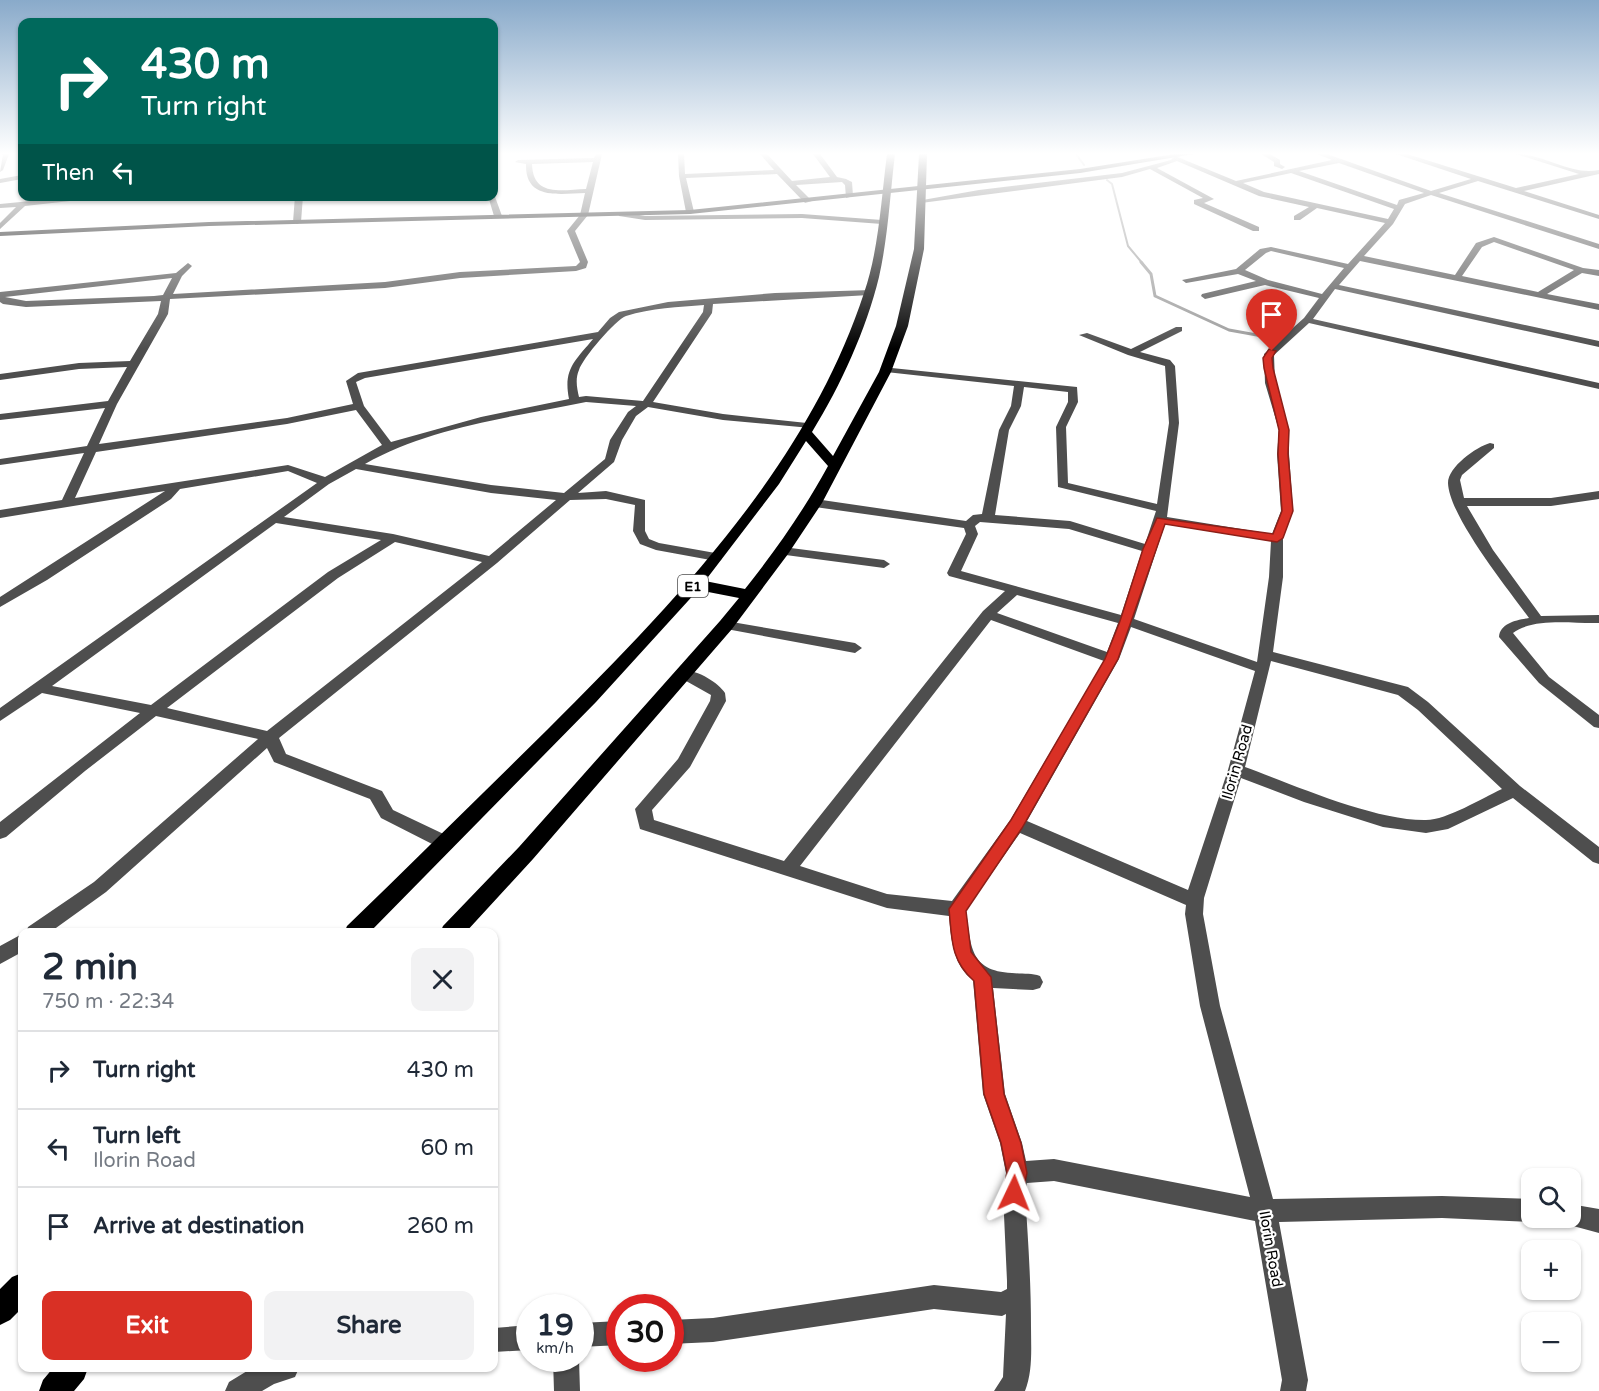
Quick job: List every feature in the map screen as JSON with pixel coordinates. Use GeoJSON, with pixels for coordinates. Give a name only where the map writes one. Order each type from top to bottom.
{"type":"FeatureCollection","features":[{"type":"Feature","properties":{"kind":"highway","name":"E1"},"geometry":{"type":"LineString","coordinates":[[360,928],[595,693],[694,584],[753,510],[806,429],[835,376],[869,292],[880,245],[882,219]]}},
{"type":"Feature","properties":{"kind":"highway"},"geometry":{"type":"LineString","coordinates":[[455,928],[684,674],[783,552],[835,466],[886,369],[902,326],[919,249],[920,219]]}},
{"type":"Feature","properties":{"kind":"highway"},"geometry":{"type":"LineString","coordinates":[[806,429],[835,466]]}},
{"type":"Feature","properties":{"kind":"highway"},"geometry":{"type":"LineString","coordinates":[[694,584],[750,595]]}},
{"type":"Feature","properties":{"kind":"highway"},"geometry":{"type":"LineString","coordinates":[[0,1310],[18,1291]]}},
{"type":"Feature","properties":{"kind":"highway"},"geometry":{"type":"LineString","coordinates":[[54,1391],[70,1372]]}},
{"type":"Feature","properties":{"kind":"main road"},"geometry":{"type":"LineString","coordinates":[[0,234],[400,219]]}},
{"type":"Feature","properties":{"kind":"street"},"geometry":{"type":"LineString","coordinates":[[0,297],[6,302],[26,304],[166,298],[182,295],[385,285],[460,275],[576,268],[583,266],[584,262],[571,231],[580,219]]}},
{"type":"Feature","properties":{"kind":"street"},"geometry":{"type":"LineString","coordinates":[[841,219],[882,222]]}},
{"type":"Feature","properties":{"kind":"street"},"geometry":{"type":"LineString","coordinates":[[1234,219],[1256,229]]}},
{"type":"Feature","properties":{"kind":"street","name":"Ilorin Road"},"geometry":{"type":"LineString","coordinates":[[1293,1391],[1294,1380],[1264,1211],[1210,1006],[1194,914],[1196,901],[1194,900],[1236,770],[1264,662],[1276,577],[1277,538],[1287,511],[1283,454],[1284,430],[1270,383],[1268,358],[1272,351],[1307,320],[1391,219]]}},
{"type":"Feature","properties":{"kind":"street"},"geometry":{"type":"LineString","coordinates":[[1512,219],[1599,247]]}},
{"type":"Feature","properties":{"kind":"street"},"geometry":{"type":"LineString","coordinates":[[1457,278],[1479,245],[1494,239],[1581,270],[1599,273]]}},
{"type":"Feature","properties":{"kind":"street"},"geometry":{"type":"LineString","coordinates":[[1186,280],[1239,271],[1263,251],[1271,249],[1457,278],[1599,307]]}},
{"type":"Feature","properties":{"kind":"street"},"geometry":{"type":"LineString","coordinates":[[67,503],[112,404],[163,314],[166,298],[178,274],[188,266]]}},
{"type":"Feature","properties":{"kind":"street"},"geometry":{"type":"LineString","coordinates":[[1540,294],[1581,270]]}},
{"type":"Feature","properties":{"kind":"street"},"geometry":{"type":"LineString","coordinates":[[1239,271],[1265,282],[1599,344]]}},
{"type":"Feature","properties":{"kind":"street"},"geometry":{"type":"LineString","coordinates":[[0,297],[178,274]]}},
{"type":"Feature","properties":{"kind":"street"},"geometry":{"type":"LineString","coordinates":[[1205,296],[1265,282]]}},
{"type":"Feature","properties":{"kind":"street"},"geometry":{"type":"LineString","coordinates":[[574,400],[571,384],[574,368],[613,320],[622,314],[668,305],[775,296],[869,292]]}},
{"type":"Feature","properties":{"kind":"street"},"geometry":{"type":"LineString","coordinates":[[42,928],[100,886],[270,736],[492,560],[610,460],[616,440],[632,414],[646,404],[707,313],[709,302]]}},
{"type":"Feature","properties":{"kind":"street"},"geometry":{"type":"LineString","coordinates":[[1307,320],[1599,386]]}},
{"type":"Feature","properties":{"kind":"street"},"geometry":{"type":"LineString","coordinates":[[1131,353],[1179,329]]}},
{"type":"Feature","properties":{"kind":"street"},"geometry":{"type":"LineString","coordinates":[[388,446],[359,406],[351,381],[362,375],[603,334]]}},
{"type":"Feature","properties":{"kind":"street"},"geometry":{"type":"LineString","coordinates":[[1033,982],[1000,983],[982,977],[972,968],[962,953],[957,909],[1017,824],[1112,659],[1162,515],[1174,423],[1170,366],[1159,360],[1131,353],[1084,335]]}},
{"type":"Feature","properties":{"kind":"street"},"geometry":{"type":"LineString","coordinates":[[0,377],[79,366],[133,364]]}},
{"type":"Feature","properties":{"kind":"street"},"geometry":{"type":"LineString","coordinates":[[886,369],[1073,388],[1073,402],[1061,427],[1062,485],[1162,515],[1277,538]]}},
{"type":"Feature","properties":{"kind":"street"},"geometry":{"type":"LineString","coordinates":[[991,518],[988,514],[1004,430],[1016,406],[1020,383]]}},
{"type":"Feature","properties":{"kind":"street"},"geometry":{"type":"LineString","coordinates":[[0,716],[325,482],[388,446],[481,420],[574,400],[646,404],[806,429]]}},
{"type":"Feature","properties":{"kind":"street"},"geometry":{"type":"LineString","coordinates":[[0,417],[112,404]]}},
{"type":"Feature","properties":{"kind":"street"},"geometry":{"type":"LineString","coordinates":[[0,462],[287,421],[359,406]]}},
{"type":"Feature","properties":{"kind":"street"},"geometry":{"type":"LineString","coordinates":[[1490,446],[1459,470],[1454,482],[1455,497],[1460,502],[1482,544],[1538,621]]}},
{"type":"Feature","properties":{"kind":"street"},"geometry":{"type":"LineString","coordinates":[[353,465],[491,489],[565,498],[606,495],[641,502],[639,531],[644,541],[656,546],[716,557]]}},
{"type":"Feature","properties":{"kind":"street"},"geometry":{"type":"LineString","coordinates":[[0,514],[288,468],[325,482]]}},
{"type":"Feature","properties":{"kind":"street"},"geometry":{"type":"LineString","coordinates":[[0,603],[51,574],[86,548],[167,496],[176,486]]}},
{"type":"Feature","properties":{"kind":"street"},"geometry":{"type":"LineString","coordinates":[[1460,502],[1551,502],[1599,495]]}},
{"type":"Feature","properties":{"kind":"street"},"geometry":{"type":"LineString","coordinates":[[814,503],[969,525],[977,518],[991,518],[998,521],[1070,525],[1149,549]]}},
{"type":"Feature","properties":{"kind":"street"},"geometry":{"type":"LineString","coordinates":[[273,519],[393,538],[492,560]]}},
{"type":"Feature","properties":{"kind":"street"},"geometry":{"type":"LineString","coordinates":[[969,525],[972,534],[954,573],[1264,662],[1403,691],[1514,790],[1599,856]]}},
{"type":"Feature","properties":{"kind":"street"},"geometry":{"type":"LineString","coordinates":[[0,832],[79,767],[333,575],[393,538]]}},
{"type":"Feature","properties":{"kind":"street"},"geometry":{"type":"LineString","coordinates":[[783,552],[884,564]]}},
{"type":"Feature","properties":{"kind":"street"},"geometry":{"type":"LineString","coordinates":[[789,868],[988,615],[1015,589]]}},
{"type":"Feature","properties":{"kind":"street"},"geometry":{"type":"LineString","coordinates":[[988,615],[1112,659]]}},
{"type":"Feature","properties":{"kind":"street"},"geometry":{"type":"LineString","coordinates":[[1599,619],[1519,623],[1509,628],[1506,637],[1544,680],[1599,723]]}},
{"type":"Feature","properties":{"kind":"street"},"geometry":{"type":"LineString","coordinates":[[726,625],[855,648]]}},
{"type":"Feature","properties":{"kind":"street"},"geometry":{"type":"LineString","coordinates":[[684,674],[710,686],[718,693],[717,701],[684,762],[643,809],[646,824],[887,901],[957,909]]}},
{"type":"Feature","properties":{"kind":"street"},"geometry":{"type":"LineString","coordinates":[[40,688],[270,736]]}},
{"type":"Feature","properties":{"kind":"street"},"geometry":{"type":"LineString","coordinates":[[270,736],[279,758],[326,774],[376,795],[387,814],[446,843]]}},
{"type":"Feature","properties":{"kind":"street"},"geometry":{"type":"LineString","coordinates":[[1236,770],[1310,798],[1383,821],[1425,827],[1442,824],[1514,790]]}},
{"type":"Feature","properties":{"kind":"street"},"geometry":{"type":"LineString","coordinates":[[1017,824],[1196,901]]}},
{"type":"Feature","properties":{"kind":"street"},"geometry":{"type":"LineString","coordinates":[[0,956],[18,945]]}},
{"type":"Feature","properties":{"kind":"street"},"geometry":{"type":"LineString","coordinates":[[982,977],[994,1094],[1011,1143],[1017,1173],[1014,1193],[1018,1356],[1014,1383],[1007,1391]]}},
{"type":"Feature","properties":{"kind":"street"},"geometry":{"type":"LineString","coordinates":[[1017,1173],[1054,1170],[1264,1211],[1442,1207],[1521,1210]]}},
{"type":"Feature","properties":{"kind":"street"},"geometry":{"type":"LineString","coordinates":[[1581,1217],[1599,1221]]}},
{"type":"Feature","properties":{"kind":"street"},"geometry":{"type":"LineString","coordinates":[[684,1331],[713,1330],[934,1297],[1002,1304],[1018,1296]]}},
{"type":"Feature","properties":{"kind":"street"},"geometry":{"type":"LineString","coordinates":[[498,1340],[516,1338]]}},
{"type":"Feature","properties":{"kind":"street"},"geometry":{"type":"LineString","coordinates":[[249,1388],[268,1372]]}},
{"type":"Feature","properties":{"kind":"street"},"geometry":{"type":"LineString","coordinates":[[566,1372],[567,1391]]}},
{"type":"Feature","properties":{"kind":"waterway"},"geometry":{"type":"LineString","coordinates":[[1121,219],[1128,246],[1143,264]]}},
{"type":"Feature","properties":{"kind":"waterway"},"geometry":{"type":"LineString","coordinates":[[1141,262],[1151,274],[1155,296],[1229,330],[1279,339]]}},
{"type":"Feature","properties":{"kind":"route"},"geometry":{"type":"LineString","coordinates":[[1014,1193],[1017,1173],[1011,1143],[994,1094],[982,977],[972,968],[962,953],[957,909],[1017,824],[1112,659],[1161,520],[1277,538],[1287,511],[1283,454],[1284,430],[1270,383],[1268,368],[1268,358],[1272,351]]}}]}
